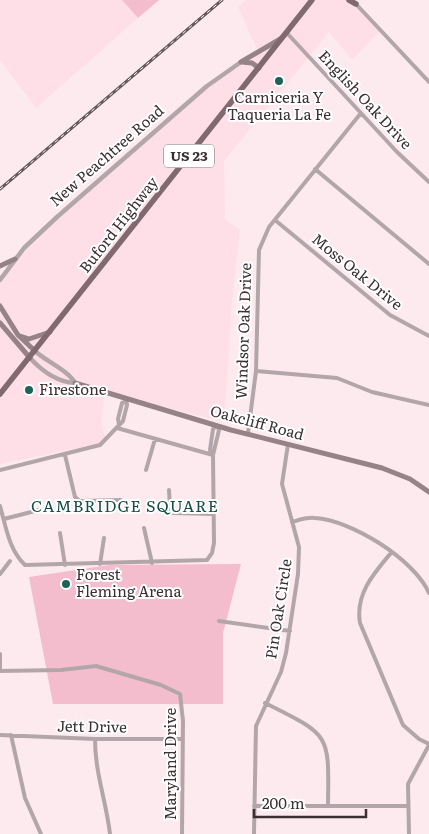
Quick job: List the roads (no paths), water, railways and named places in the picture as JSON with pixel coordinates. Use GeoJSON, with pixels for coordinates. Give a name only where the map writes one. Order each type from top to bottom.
{"type":"FeatureCollection","features":[{"type":"Feature","properties":{"kind":"main road","name":"Buford Highway"},"geometry":{"type":"LineString","coordinates":[[0,394],[312,1]]}},
{"type":"Feature","properties":{"kind":"main road"},"geometry":{"type":"LineString","coordinates":[[241,62],[282,38]]}},
{"type":"Feature","properties":{"kind":"main road"},"geometry":{"type":"LineString","coordinates":[[241,62],[252,63],[259,68]]}},
{"type":"Feature","properties":{"kind":"main road"},"geometry":{"type":"LineString","coordinates":[[0,266],[15,259]]}},
{"type":"Feature","properties":{"kind":"main road","name":"Oakcliff Road"},"geometry":{"type":"LineString","coordinates":[[0,306],[18,335],[35,351]]}},
{"type":"Feature","properties":{"kind":"main road","name":"Oakcliff Road"},"geometry":{"type":"LineString","coordinates":[[1,325],[30,358]]}},
{"type":"Feature","properties":{"kind":"main road"},"geometry":{"type":"LineString","coordinates":[[18,335],[30,339],[50,332]]}},
{"type":"Feature","properties":{"kind":"main road","name":"Oakcliff Road"},"geometry":{"type":"LineString","coordinates":[[75,384],[217,426],[382,468],[410,479],[429,492]]}},
{"type":"Feature","properties":{"kind":"street"},"geometry":{"type":"LineString","coordinates":[[352,2],[429,82]]}},
{"type":"Feature","properties":{"kind":"street","name":"English Oak Drive"},"geometry":{"type":"LineString","coordinates":[[286,32],[361,113],[429,182]]}},
{"type":"Feature","properties":{"kind":"street","name":"New Peachtree Road"},"geometry":{"type":"LineString","coordinates":[[0,280],[15,259],[57,217],[207,86],[241,62]]}},
{"type":"Feature","properties":{"kind":"street","name":"Windsor Oak Drive"},"geometry":{"type":"LineString","coordinates":[[248,433],[256,371],[257,260],[264,237],[275,220],[361,113]]}},
{"type":"Feature","properties":{"kind":"street"},"geometry":{"type":"LineString","coordinates":[[315,169],[429,264]]}},
{"type":"Feature","properties":{"kind":"street","name":"Moss Oak Drive"},"geometry":{"type":"LineString","coordinates":[[275,220],[390,315],[429,336]]}},
{"type":"Feature","properties":{"kind":"street","name":"Oakcliff Road"},"geometry":{"type":"LineString","coordinates":[[35,351],[48,363],[72,377],[75,384]]}},
{"type":"Feature","properties":{"kind":"street","name":"Oakcliff Road"},"geometry":{"type":"LineString","coordinates":[[30,358],[49,375],[67,383],[75,384]]}},
{"type":"Feature","properties":{"kind":"street"},"geometry":{"type":"LineString","coordinates":[[256,371],[337,378],[372,392],[429,405]]}},
{"type":"Feature","properties":{"kind":"street"},"geometry":{"type":"LineString","coordinates":[[0,470],[100,445],[118,426],[122,403],[126,400]]}},
{"type":"Feature","properties":{"kind":"street"},"geometry":{"type":"LineString","coordinates":[[118,426],[155,439],[213,455]]}},
{"type":"Feature","properties":{"kind":"street"},"geometry":{"type":"LineString","coordinates":[[0,506],[9,540],[18,559],[25,565],[207,560],[212,553],[214,543],[213,455],[210,450],[213,429],[217,426]]}},
{"type":"Feature","properties":{"kind":"street"},"geometry":{"type":"LineString","coordinates":[[146,470],[155,439]]}},
{"type":"Feature","properties":{"kind":"street","name":"Pin Oak Circle"},"geometry":{"type":"LineString","coordinates":[[254,834],[254,736],[259,715],[280,672],[290,631],[299,562],[299,547],[282,484],[288,444]]}},
{"type":"Feature","properties":{"kind":"street"},"geometry":{"type":"LineString","coordinates":[[65,455],[75,496],[80,501],[121,500]]}},
{"type":"Feature","properties":{"kind":"street"},"geometry":{"type":"LineString","coordinates":[[170,490],[170,509],[173,513],[214,514]]}},
{"type":"Feature","properties":{"kind":"street"},"geometry":{"type":"LineString","coordinates":[[4,519],[39,510]]}},
{"type":"Feature","properties":{"kind":"street"},"geometry":{"type":"LineString","coordinates":[[292,522],[316,518],[341,524],[362,533],[391,552],[421,580],[429,593]]}},
{"type":"Feature","properties":{"kind":"street"},"geometry":{"type":"LineString","coordinates":[[144,528],[152,563]]}},
{"type":"Feature","properties":{"kind":"street"},"geometry":{"type":"LineString","coordinates":[[60,533],[65,565]]}},
{"type":"Feature","properties":{"kind":"street"},"geometry":{"type":"LineString","coordinates":[[100,564],[104,538]]}},
{"type":"Feature","properties":{"kind":"street"},"geometry":{"type":"LineString","coordinates":[[391,552],[363,590],[359,616],[404,724],[419,739],[429,745],[408,784],[409,834]]}},
{"type":"Feature","properties":{"kind":"street"},"geometry":{"type":"LineString","coordinates":[[0,574],[10,562]]}},
{"type":"Feature","properties":{"kind":"street"},"geometry":{"type":"LineString","coordinates":[[219,621],[290,631]]}},
{"type":"Feature","properties":{"kind":"street"},"geometry":{"type":"LineString","coordinates":[[0,654],[0,670]]}},
{"type":"Feature","properties":{"kind":"street","name":"Maryland Drive"},"geometry":{"type":"LineString","coordinates":[[0,670],[61,670],[96,666],[160,685],[180,694],[182,698],[183,739],[182,834]]}},
{"type":"Feature","properties":{"kind":"street"},"geometry":{"type":"LineString","coordinates":[[265,703],[314,729],[322,738],[329,762],[328,806]]}},
{"type":"Feature","properties":{"kind":"street","name":"Jett Drive"},"geometry":{"type":"LineString","coordinates":[[0,735],[95,739],[183,739]]}},
{"type":"Feature","properties":{"kind":"street"},"geometry":{"type":"LineString","coordinates":[[11,735],[25,798],[41,834]]}},
{"type":"Feature","properties":{"kind":"street"},"geometry":{"type":"LineString","coordinates":[[95,739],[95,764],[107,810],[110,834]]}},
{"type":"Feature","properties":{"kind":"street"},"geometry":{"type":"LineString","coordinates":[[254,806],[408,806]]}},
{"type":"Feature","properties":{"kind":"railway"},"geometry":{"type":"LineString","coordinates":[[0,189],[222,0]]}},
{"type":"Feature","properties":{"kind":"place","name":"Carniceria Y Taqueria La Fe"},"geometry":{"type":"Point","coordinates":[279,81]}},
{"type":"Feature","properties":{"kind":"place","name":"Firestone"},"geometry":{"type":"Point","coordinates":[29,390]}},
{"type":"Feature","properties":{"kind":"place","name":"Forest Fleming Arena"},"geometry":{"type":"Point","coordinates":[66,584]}},
{"type":"Feature","properties":{"kind":"district","name":"CAMBRIDGE SQUARE"},"geometry":{"type":"Point","coordinates":[125,506]}}]}
